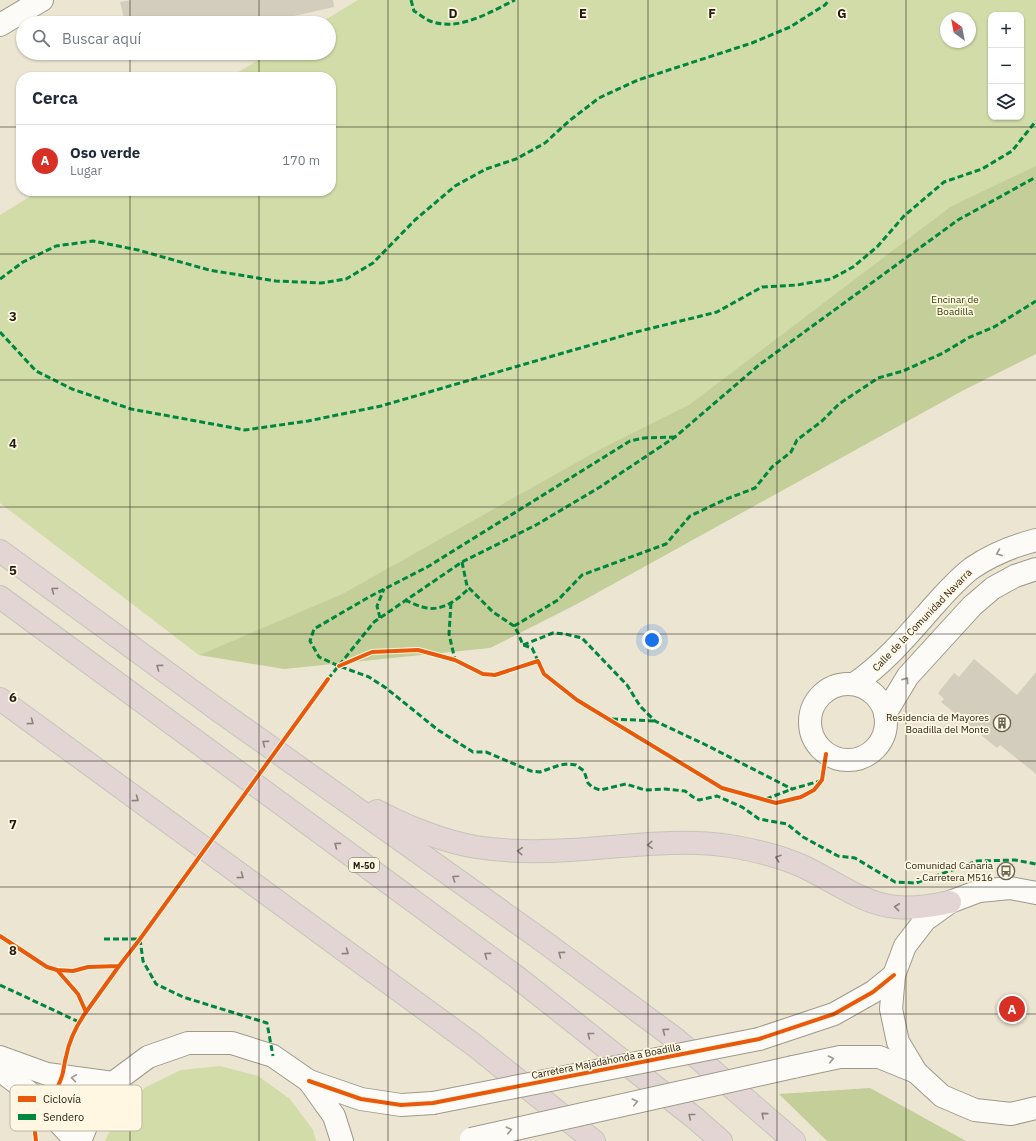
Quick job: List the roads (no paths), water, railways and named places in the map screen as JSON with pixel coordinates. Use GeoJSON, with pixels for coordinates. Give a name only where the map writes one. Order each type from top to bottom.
{"type":"FeatureCollection","features":[{"type":"Feature","properties":{"kind":"highway"},"geometry":{"type":"LineString","coordinates":[[0,551],[308,774],[543,941],[677,1040],[794,1141]]}},
{"type":"Feature","properties":{"kind":"highway","name":"M-50"},"geometry":{"type":"LineString","coordinates":[[0,597],[518,978],[690,1114],[721,1141]]}},
{"type":"Feature","properties":{"kind":"highway"},"geometry":{"type":"LineString","coordinates":[[0,699],[474,1045],[594,1141]]}},
{"type":"Feature","properties":{"kind":"highway"},"geometry":{"type":"LineString","coordinates":[[308,774],[384,815],[430,835],[475,847],[523,852],[685,843],[729,846],[768,854],[802,866],[870,901],[895,907],[919,908],[950,902]]}},
{"type":"Feature","properties":{"kind":"street"},"geometry":{"type":"LineString","coordinates":[[0,25],[42,0]]}},
{"type":"Feature","properties":{"kind":"street","name":"Calle de la Comunidad Navarra"},"geometry":{"type":"LineString","coordinates":[[854,684],[882,663],[948,591],[971,569],[994,555],[1020,544],[1036,540]]}},
{"type":"Feature","properties":{"kind":"street"},"geometry":{"type":"LineString","coordinates":[[885,714],[908,676],[972,606],[993,588],[1015,576],[1036,569]]}},
{"type":"Feature","properties":{"kind":"street"},"geometry":{"type":"LineString","coordinates":[[841,684],[854,684],[864,687],[874,694],[881,703],[885,714],[886,727],[882,739],[875,750],[864,757],[851,760],[838,759],[826,754],[817,745],[811,734],[809,721],[812,708],[818,697],[828,688],[841,684]]}},
{"type":"Feature","properties":{"kind":"street"},"geometry":{"type":"LineString","coordinates":[[1036,893],[1010,888],[979,891],[950,902],[925,920],[905,946],[894,975],[891,1009],[898,1042],[916,1072],[942,1096],[975,1110],[1011,1114],[1036,1108]]}},
{"type":"Feature","properties":{"kind":"street","name":"Carretera Majadahonda a Boadilla"},"geometry":{"type":"LineString","coordinates":[[309,1081],[361,1100],[401,1105],[433,1103],[759,1038],[834,1014],[873,992],[894,975]]}},
{"type":"Feature","properties":{"kind":"street"},"geometry":{"type":"LineString","coordinates":[[0,1057],[47,1074],[113,1083],[148,1057],[182,1045],[188,1043],[232,1042],[273,1056],[309,1081],[334,1116],[342,1141]]}},
{"type":"Feature","properties":{"kind":"street"},"geometry":{"type":"LineString","coordinates":[[467,1140],[840,1057],[879,1057],[916,1072]]}},
{"type":"Feature","properties":{"kind":"street"},"geometry":{"type":"LineString","coordinates":[[0,1070],[19,1085]]}},
{"type":"Feature","properties":{"kind":"street"},"geometry":{"type":"LineString","coordinates":[[67,1131],[76,1141]]}},
{"type":"Feature","properties":{"kind":"street"},"geometry":{"type":"LineString","coordinates":[[80,1141],[84,1131]]}},
{"type":"Feature","properties":{"kind":"place","name":"Residencia de Mayores Boadilla del Monte"},"geometry":{"type":"Point","coordinates":[1002,723]}},
{"type":"Feature","properties":{"kind":"place","name":"Comunidad Canaria - Carretera M516"},"geometry":{"type":"Point","coordinates":[1006,871]}},
{"type":"Feature","properties":{"kind":"place","name":"Oso verde"},"geometry":{"type":"Point","coordinates":[1012,1009]}},
{"type":"Feature","properties":{"kind":"park label","name":"Encinar de Boadilla"},"geometry":{"type":"Point","coordinates":[955,304]}}]}
